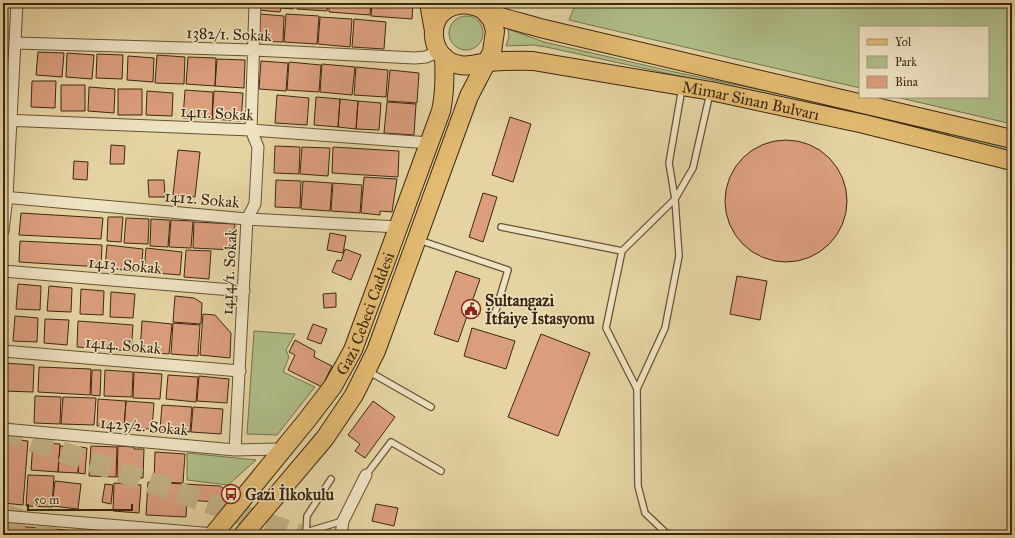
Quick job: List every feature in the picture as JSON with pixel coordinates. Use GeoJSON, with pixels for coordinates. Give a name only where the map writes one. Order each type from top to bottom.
{"type":"FeatureCollection","features":[{"type":"Feature","properties":{"kind":"main road"},"geometry":{"type":"LineString","coordinates":[[428,3],[434,31],[434,41],[442,54],[452,63],[461,65],[487,62],[492,52],[495,31],[492,20],[480,6]]}},
{"type":"Feature","properties":{"kind":"main road"},"geometry":{"type":"LineString","coordinates":[[434,31],[436,22],[442,13],[450,6],[470,4],[480,6],[501,17],[540,28],[1012,139]]}},
{"type":"Feature","properties":{"kind":"main road","name":"Gazi Cebeci Caddesi"},"geometry":{"type":"LineString","coordinates":[[213,534],[307,420],[333,386],[353,350],[441,111],[445,93],[442,54]]}},
{"type":"Feature","properties":{"kind":"main road","name":"Mimar Sinan Bulvarı"},"geometry":{"type":"LineString","coordinates":[[487,62],[524,60],[546,62],[710,91],[864,124],[1012,161]]}},
{"type":"Feature","properties":{"kind":"main road","name":"Gazi Cebeci Caddesi"},"geometry":{"type":"LineString","coordinates":[[242,535],[324,438],[354,395],[376,352],[466,103],[487,62]]}},
{"type":"Feature","properties":{"kind":"street"},"geometry":{"type":"LineString","coordinates":[[3,231],[7,120],[16,43],[17,3]]}},
{"type":"Feature","properties":{"kind":"street","name":"1414/1. Sokak"},"geometry":{"type":"LineString","coordinates":[[235,450],[247,219],[255,204],[258,147],[251,130],[255,3]]}},
{"type":"Feature","properties":{"kind":"street","name":"1382/1. Sokak"},"geometry":{"type":"LineString","coordinates":[[16,43],[253,50],[415,58],[442,54]]}},
{"type":"Feature","properties":{"kind":"street","name":"1411. Sokak"},"geometry":{"type":"LineString","coordinates":[[7,120],[251,130],[430,143]]}},
{"type":"Feature","properties":{"kind":"street","name":"1412. Sokak"},"geometry":{"type":"LineString","coordinates":[[5,197],[247,219],[399,227]]}},
{"type":"Feature","properties":{"kind":"street","name":"1413. Sokak"},"geometry":{"type":"LineString","coordinates":[[3,271],[244,291]]}},
{"type":"Feature","properties":{"kind":"street","name":"1414. Sokak"},"geometry":{"type":"LineString","coordinates":[[3,351],[240,370]]}},
{"type":"Feature","properties":{"kind":"street","name":"1425/2. Sokak"},"geometry":{"type":"LineString","coordinates":[[3,429],[235,450],[282,449]]}},
{"type":"Feature","properties":{"kind":"street"},"geometry":{"type":"LineString","coordinates":[[341,535],[343,521],[366,475]]}},
{"type":"Feature","properties":{"kind":"street"},"geometry":{"type":"LineString","coordinates":[[3,516],[213,534]]}},
{"type":"Feature","properties":{"kind":"lane"},"geometry":{"type":"LineString","coordinates":[[673,535],[664,532],[645,513],[638,486],[637,389],[665,328],[680,256],[675,199],[669,163],[683,86]]}},
{"type":"Feature","properties":{"kind":"lane"},"geometry":{"type":"LineString","coordinates":[[637,389],[606,328],[622,251],[675,199],[694,168],[710,91]]}},
{"type":"Feature","properties":{"kind":"lane"},"geometry":{"type":"LineString","coordinates":[[501,227],[622,251]]}},
{"type":"Feature","properties":{"kind":"lane"},"geometry":{"type":"LineString","coordinates":[[416,239],[508,270],[493,320]]}},
{"type":"Feature","properties":{"kind":"lane"},"geometry":{"type":"LineString","coordinates":[[366,370],[431,407]]}},
{"type":"Feature","properties":{"kind":"lane"},"geometry":{"type":"LineString","coordinates":[[366,475],[391,442],[441,471]]}},
{"type":"Feature","properties":{"kind":"lane"},"geometry":{"type":"LineString","coordinates":[[331,479],[307,516],[306,532],[343,521]]}},
{"type":"Feature","properties":{"kind":"green space"},"geometry":{"type":"Polygon","coordinates":[[[576,3],[1012,3],[1012,124],[900,98],[989,98],[989,26],[859,26],[859,88],[569,20],[576,3]]]}},
{"type":"Feature","properties":{"kind":"green space"},"geometry":{"type":"Polygon","coordinates":[[[463,16],[469,16],[478,21],[482,27],[482,39],[478,45],[469,50],[463,50],[454,45],[449,36],[449,30],[454,21],[463,16]]]}},
{"type":"Feature","properties":{"kind":"green space"},"geometry":{"type":"Polygon","coordinates":[[[508,29],[544,42],[679,73],[816,101],[1012,148],[1012,153],[739,89],[546,47],[533,45],[506,46],[509,37],[508,29]]]}},
{"type":"Feature","properties":{"kind":"green space"},"geometry":{"type":"Polygon","coordinates":[[[254,331],[295,334],[286,350],[289,357],[283,372],[315,387],[277,435],[247,434],[254,331]]]}},
{"type":"Feature","properties":{"kind":"green space"},"geometry":{"type":"Polygon","coordinates":[[[187,453],[256,460],[228,485],[187,480],[187,453]]]}},
{"type":"Feature","properties":{"kind":"green space"},"geometry":{"type":"Polygon","coordinates":[[[271,521],[284,535],[260,535],[271,521]]]}},
{"type":"Feature","properties":{"kind":"building"},"geometry":{"type":"Polygon","coordinates":[[[258,3],[294,3],[293,9],[281,8],[280,12],[257,10],[258,3]]]}},
{"type":"Feature","properties":{"kind":"building"},"geometry":{"type":"Polygon","coordinates":[[[297,3],[328,3],[327,11],[297,9],[297,3]]]}},
{"type":"Feature","properties":{"kind":"building"},"geometry":{"type":"Polygon","coordinates":[[[329,3],[371,3],[370,15],[329,12],[329,3]]]}},
{"type":"Feature","properties":{"kind":"building"},"geometry":{"type":"Polygon","coordinates":[[[372,3],[413,3],[412,19],[371,16],[372,3]]]}},
{"type":"Feature","properties":{"kind":"building"},"geometry":{"type":"Polygon","coordinates":[[[260,14],[284,16],[283,42],[258,41],[260,14]]]}},
{"type":"Feature","properties":{"kind":"building"},"geometry":{"type":"Polygon","coordinates":[[[286,14],[319,16],[317,44],[284,42],[286,14]]]}},
{"type":"Feature","properties":{"kind":"building"},"geometry":{"type":"Polygon","coordinates":[[[320,17],[352,19],[350,47],[318,44],[320,17]]]}},
{"type":"Feature","properties":{"kind":"building"},"geometry":{"type":"Polygon","coordinates":[[[354,19],[386,22],[384,49],[352,47],[354,19]]]}},
{"type":"Feature","properties":{"kind":"building"},"geometry":{"type":"Polygon","coordinates":[[[38,52],[64,53],[62,77],[36,75],[38,52]]]}},
{"type":"Feature","properties":{"kind":"building"},"geometry":{"type":"Polygon","coordinates":[[[67,53],[94,55],[92,79],[66,77],[67,53]]]}},
{"type":"Feature","properties":{"kind":"building"},"geometry":{"type":"Polygon","coordinates":[[[97,54],[123,55],[122,79],[96,78],[97,54]]]}},
{"type":"Feature","properties":{"kind":"building"},"geometry":{"type":"Polygon","coordinates":[[[157,55],[185,57],[184,84],[155,83],[157,55]]]}},
{"type":"Feature","properties":{"kind":"building"},"geometry":{"type":"Polygon","coordinates":[[[128,56],[154,58],[153,82],[127,80],[128,56]]]}},
{"type":"Feature","properties":{"kind":"building"},"geometry":{"type":"Polygon","coordinates":[[[188,57],[216,58],[215,86],[186,84],[188,57]]]}},
{"type":"Feature","properties":{"kind":"building"},"geometry":{"type":"Polygon","coordinates":[[[217,59],[245,60],[244,88],[215,86],[217,59]]]}},
{"type":"Feature","properties":{"kind":"building"},"geometry":{"type":"Polygon","coordinates":[[[261,61],[288,63],[286,91],[259,89],[261,61]]]}},
{"type":"Feature","properties":{"kind":"building"},"geometry":{"type":"Polygon","coordinates":[[[289,62],[321,65],[319,92],[287,90],[289,62]]]}},
{"type":"Feature","properties":{"kind":"building"},"geometry":{"type":"Polygon","coordinates":[[[322,64],[355,67],[352,95],[320,92],[322,64]]]}},
{"type":"Feature","properties":{"kind":"building"},"geometry":{"type":"Polygon","coordinates":[[[356,67],[388,70],[386,97],[354,95],[356,67]]]}},
{"type":"Feature","properties":{"kind":"building"},"geometry":{"type":"Polygon","coordinates":[[[390,70],[419,73],[417,103],[387,101],[390,70]]]}},
{"type":"Feature","properties":{"kind":"building"},"geometry":{"type":"Polygon","coordinates":[[[32,81],[56,81],[55,108],[31,107],[32,81]]]}},
{"type":"Feature","properties":{"kind":"building"},"geometry":{"type":"Polygon","coordinates":[[[61,85],[85,85],[85,111],[61,111],[61,85]]]}},
{"type":"Feature","properties":{"kind":"building"},"geometry":{"type":"Polygon","coordinates":[[[89,87],[115,89],[114,113],[88,111],[89,87]]]}},
{"type":"Feature","properties":{"kind":"building"},"geometry":{"type":"Polygon","coordinates":[[[118,89],[142,89],[142,115],[118,115],[118,89]]]}},
{"type":"Feature","properties":{"kind":"building"},"geometry":{"type":"Polygon","coordinates":[[[185,90],[213,92],[212,119],[183,118],[185,90]]]}},
{"type":"Feature","properties":{"kind":"building"},"geometry":{"type":"Polygon","coordinates":[[[147,91],[173,93],[172,116],[146,115],[147,91]]]}},
{"type":"Feature","properties":{"kind":"building"},"geometry":{"type":"Polygon","coordinates":[[[214,91],[243,93],[241,121],[212,119],[214,91]]]}},
{"type":"Feature","properties":{"kind":"building"},"geometry":{"type":"Polygon","coordinates":[[[277,95],[309,98],[307,125],[275,123],[277,95]]]}},
{"type":"Feature","properties":{"kind":"building"},"geometry":{"type":"Polygon","coordinates":[[[316,97],[340,99],[338,127],[314,125],[316,97]]]}},
{"type":"Feature","properties":{"kind":"building"},"geometry":{"type":"Polygon","coordinates":[[[340,99],[358,101],[356,129],[338,127],[340,99]]]}},
{"type":"Feature","properties":{"kind":"building"},"geometry":{"type":"Polygon","coordinates":[[[358,101],[381,103],[379,130],[356,129],[358,101]]]}},
{"type":"Feature","properties":{"kind":"building"},"geometry":{"type":"Polygon","coordinates":[[[387,102],[416,104],[414,135],[384,133],[387,102]]]}},
{"type":"Feature","properties":{"kind":"building"},"geometry":{"type":"Polygon","coordinates":[[[510,117],[531,124],[513,182],[492,175],[510,117]]]}},
{"type":"Feature","properties":{"kind":"building"},"geometry":{"type":"Polygon","coordinates":[[[786,140],[798,141],[809,145],[820,150],[829,158],[837,167],[842,178],[846,189],[846,213],[842,224],[837,235],[829,244],[820,252],[809,257],[798,261],[786,262],[774,261],[763,257],[752,252],[743,244],[735,235],[730,224],[726,213],[725,201],[726,189],[730,178],[735,167],[743,158],[752,150],[763,145],[774,141],[786,140]]]}},
{"type":"Feature","properties":{"kind":"building"},"geometry":{"type":"Polygon","coordinates":[[[111,145],[125,146],[124,164],[110,164],[111,145]]]}},
{"type":"Feature","properties":{"kind":"building"},"geometry":{"type":"Polygon","coordinates":[[[275,146],[300,147],[299,174],[274,173],[275,146]]]}},
{"type":"Feature","properties":{"kind":"building"},"geometry":{"type":"Polygon","coordinates":[[[302,147],[330,148],[328,176],[300,174],[302,147]]]}},
{"type":"Feature","properties":{"kind":"building"},"geometry":{"type":"Polygon","coordinates":[[[333,147],[399,151],[398,177],[332,173],[333,147]]]}},
{"type":"Feature","properties":{"kind":"building"},"geometry":{"type":"Polygon","coordinates":[[[178,150],[200,152],[195,197],[173,195],[178,150]]]}},
{"type":"Feature","properties":{"kind":"building"},"geometry":{"type":"Polygon","coordinates":[[[74,161],[88,162],[87,180],[73,179],[74,161]]]}},
{"type":"Feature","properties":{"kind":"building"},"geometry":{"type":"Polygon","coordinates":[[[364,177],[397,179],[392,212],[380,211],[380,215],[361,213],[364,177]]]}},
{"type":"Feature","properties":{"kind":"building"},"geometry":{"type":"Polygon","coordinates":[[[148,180],[164,180],[165,197],[149,197],[148,180]]]}},
{"type":"Feature","properties":{"kind":"building"},"geometry":{"type":"Polygon","coordinates":[[[276,180],[301,181],[300,208],[275,207],[276,180]]]}},
{"type":"Feature","properties":{"kind":"building"},"geometry":{"type":"Polygon","coordinates":[[[303,181],[332,183],[330,211],[301,209],[303,181]]]}},
{"type":"Feature","properties":{"kind":"building"},"geometry":{"type":"Polygon","coordinates":[[[333,183],[362,185],[360,213],[331,211],[333,183]]]}},
{"type":"Feature","properties":{"kind":"building"},"geometry":{"type":"Polygon","coordinates":[[[483,193],[497,197],[483,242],[469,237],[483,193]]]}},
{"type":"Feature","properties":{"kind":"building"},"geometry":{"type":"Polygon","coordinates":[[[21,213],[103,218],[101,239],[19,235],[21,213]]]}},
{"type":"Feature","properties":{"kind":"building"},"geometry":{"type":"Polygon","coordinates":[[[108,217],[123,217],[121,242],[107,241],[108,217]]]}},
{"type":"Feature","properties":{"kind":"building"},"geometry":{"type":"Polygon","coordinates":[[[126,218],[149,219],[148,244],[124,243],[126,218]]]}},
{"type":"Feature","properties":{"kind":"building"},"geometry":{"type":"Polygon","coordinates":[[[151,219],[170,220],[168,247],[150,246],[151,219]]]}},
{"type":"Feature","properties":{"kind":"building"},"geometry":{"type":"Polygon","coordinates":[[[171,220],[193,221],[191,248],[169,247],[171,220]]]}},
{"type":"Feature","properties":{"kind":"building"},"geometry":{"type":"Polygon","coordinates":[[[194,222],[235,224],[234,250],[193,248],[194,222]]]}},
{"type":"Feature","properties":{"kind":"building"},"geometry":{"type":"Polygon","coordinates":[[[330,233],[346,236],[343,253],[327,250],[330,233]]]}},
{"type":"Feature","properties":{"kind":"building"},"geometry":{"type":"Polygon","coordinates":[[[20,241],[102,245],[101,267],[19,262],[20,241]]]}},
{"type":"Feature","properties":{"kind":"building"},"geometry":{"type":"Polygon","coordinates":[[[107,245],[143,249],[141,272],[105,268],[107,245]]]}},
{"type":"Feature","properties":{"kind":"building"},"geometry":{"type":"Polygon","coordinates":[[[146,248],[182,252],[180,275],[144,272],[146,248]]]}},
{"type":"Feature","properties":{"kind":"building"},"geometry":{"type":"Polygon","coordinates":[[[345,249],[361,255],[351,280],[332,272],[337,260],[341,261],[345,249]]]}},
{"type":"Feature","properties":{"kind":"building"},"geometry":{"type":"Polygon","coordinates":[[[186,250],[211,251],[209,279],[184,277],[186,250]]]}},
{"type":"Feature","properties":{"kind":"building"},"geometry":{"type":"Polygon","coordinates":[[[456,271],[480,279],[458,342],[434,334],[456,271]]]}},
{"type":"Feature","properties":{"kind":"building"},"geometry":{"type":"Polygon","coordinates":[[[737,276],[767,281],[760,320],[730,314],[737,276]]]}},
{"type":"Feature","properties":{"kind":"building"},"geometry":{"type":"Polygon","coordinates":[[[18,284],[41,286],[40,310],[16,309],[18,284]]]}},
{"type":"Feature","properties":{"kind":"building"},"geometry":{"type":"Polygon","coordinates":[[[49,286],[72,288],[71,312],[47,311],[49,286]]]}},
{"type":"Feature","properties":{"kind":"building"},"geometry":{"type":"Polygon","coordinates":[[[81,289],[104,291],[103,315],[80,314],[81,289]]]}},
{"type":"Feature","properties":{"kind":"building"},"geometry":{"type":"Polygon","coordinates":[[[111,292],[135,294],[133,318],[110,317],[111,292]]]}},
{"type":"Feature","properties":{"kind":"building"},"geometry":{"type":"Polygon","coordinates":[[[336,293],[336,307],[324,308],[323,294],[336,293]]]}},
{"type":"Feature","properties":{"kind":"building"},"geometry":{"type":"Polygon","coordinates":[[[175,296],[194,298],[202,303],[201,324],[173,322],[175,296]]]}},
{"type":"Feature","properties":{"kind":"building"},"geometry":{"type":"Polygon","coordinates":[[[203,314],[215,315],[231,333],[230,358],[200,355],[203,314]]]}},
{"type":"Feature","properties":{"kind":"building"},"geometry":{"type":"Polygon","coordinates":[[[15,316],[38,318],[37,342],[13,341],[15,316]]]}},
{"type":"Feature","properties":{"kind":"building"},"geometry":{"type":"Polygon","coordinates":[[[45,319],[69,320],[67,345],[44,343],[45,319]]]}},
{"type":"Feature","properties":{"kind":"building"},"geometry":{"type":"Polygon","coordinates":[[[78,321],[133,325],[131,351],[77,347],[78,321]]]}},
{"type":"Feature","properties":{"kind":"building"},"geometry":{"type":"Polygon","coordinates":[[[142,321],[172,324],[169,354],[140,352],[142,321]]]}},
{"type":"Feature","properties":{"kind":"building"},"geometry":{"type":"Polygon","coordinates":[[[173,323],[200,325],[198,356],[171,354],[173,323]]]}},
{"type":"Feature","properties":{"kind":"building"},"geometry":{"type":"Polygon","coordinates":[[[313,324],[327,329],[321,344],[307,339],[313,324]]]}},
{"type":"Feature","properties":{"kind":"building"},"geometry":{"type":"Polygon","coordinates":[[[472,328],[515,341],[506,369],[464,356],[472,328]]]}},
{"type":"Feature","properties":{"kind":"building"},"geometry":{"type":"Polygon","coordinates":[[[541,334],[590,353],[558,436],[508,417],[541,334]]]}},
{"type":"Feature","properties":{"kind":"building"},"geometry":{"type":"Polygon","coordinates":[[[295,340],[315,351],[314,357],[332,366],[322,387],[288,370],[295,355],[289,352],[295,340]]]}},
{"type":"Feature","properties":{"kind":"building"},"geometry":{"type":"Polygon","coordinates":[[[4,363],[34,365],[33,392],[3,391],[4,363]]]}},
{"type":"Feature","properties":{"kind":"building"},"geometry":{"type":"Polygon","coordinates":[[[39,367],[91,369],[90,395],[38,392],[39,367]]]}},
{"type":"Feature","properties":{"kind":"building"},"geometry":{"type":"Polygon","coordinates":[[[92,370],[101,370],[100,396],[91,395],[92,370]]]}},
{"type":"Feature","properties":{"kind":"building"},"geometry":{"type":"Polygon","coordinates":[[[105,370],[133,372],[132,397],[104,396],[105,370]]]}},
{"type":"Feature","properties":{"kind":"building"},"geometry":{"type":"Polygon","coordinates":[[[134,372],[162,374],[160,399],[133,398],[134,372]]]}},
{"type":"Feature","properties":{"kind":"building"},"geometry":{"type":"Polygon","coordinates":[[[168,375],[198,377],[196,402],[166,399],[168,375]]]}},
{"type":"Feature","properties":{"kind":"building"},"geometry":{"type":"Polygon","coordinates":[[[199,376],[229,379],[227,403],[197,401],[199,376]]]}},
{"type":"Feature","properties":{"kind":"building"},"geometry":{"type":"Polygon","coordinates":[[[35,396],[61,397],[60,424],[34,423],[35,396]]]}},
{"type":"Feature","properties":{"kind":"building"},"geometry":{"type":"Polygon","coordinates":[[[63,397],[96,398],[94,425],[61,424],[63,397]]]}},
{"type":"Feature","properties":{"kind":"building"},"geometry":{"type":"Polygon","coordinates":[[[98,399],[126,401],[124,428],[97,426],[98,399]]]}},
{"type":"Feature","properties":{"kind":"building"},"geometry":{"type":"Polygon","coordinates":[[[126,401],[154,403],[152,429],[124,428],[126,401]]]}},
{"type":"Feature","properties":{"kind":"building"},"geometry":{"type":"Polygon","coordinates":[[[373,401],[395,417],[365,458],[355,451],[360,444],[348,435],[373,401]]]}},
{"type":"Feature","properties":{"kind":"building"},"geometry":{"type":"Polygon","coordinates":[[[162,405],[192,407],[190,432],[160,430],[162,405]]]}},
{"type":"Feature","properties":{"kind":"building"},"geometry":{"type":"Polygon","coordinates":[[[193,407],[223,409],[221,434],[191,432],[193,407]]]}},
{"type":"Feature","properties":{"kind":"building"},"geometry":{"type":"Polygon","coordinates":[[[3,438],[28,441],[23,505],[3,503],[3,438]]]}},
{"type":"Feature","properties":{"kind":"building"},"geometry":{"type":"Polygon","coordinates":[[[33,442],[60,444],[58,472],[31,470],[33,442]]]}},
{"type":"Feature","properties":{"kind":"building"},"geometry":{"type":"Polygon","coordinates":[[[60,446],[79,447],[78,473],[58,472],[60,446]]]}},
{"type":"Feature","properties":{"kind":"building"},"geometry":{"type":"Polygon","coordinates":[[[91,446],[117,447],[116,477],[89,476],[91,446]]]}},
{"type":"Feature","properties":{"kind":"building"},"geometry":{"type":"Polygon","coordinates":[[[118,446],[144,449],[143,478],[117,477],[118,446]]]}},
{"type":"Feature","properties":{"kind":"building"},"geometry":{"type":"Polygon","coordinates":[[[80,447],[87,448],[85,474],[78,473],[80,447]]]}},
{"type":"Feature","properties":{"kind":"building"},"geometry":{"type":"Polygon","coordinates":[[[155,452],[185,454],[183,483],[154,482],[155,452]]]}},
{"type":"Feature","properties":{"kind":"building"},"geometry":{"type":"Polygon","coordinates":[[[28,475],[54,476],[52,507],[26,506],[28,475]]]}},
{"type":"Feature","properties":{"kind":"building"},"geometry":{"type":"Polygon","coordinates":[[[55,481],[81,484],[78,509],[52,506],[55,481]]]}},
{"type":"Feature","properties":{"kind":"building"},"geometry":{"type":"Polygon","coordinates":[[[148,482],[220,486],[226,490],[216,502],[187,500],[186,517],[146,515],[148,482]]]}},
{"type":"Feature","properties":{"kind":"building"},"geometry":{"type":"Polygon","coordinates":[[[114,483],[141,485],[139,513],[113,511],[114,483]]]}},
{"type":"Feature","properties":{"kind":"building"},"geometry":{"type":"Polygon","coordinates":[[[105,484],[113,485],[111,504],[102,502],[105,484]]]}},
{"type":"Feature","properties":{"kind":"building"},"geometry":{"type":"Polygon","coordinates":[[[376,504],[398,508],[394,526],[372,521],[376,504]]]}},
{"type":"Feature","properties":{"kind":"building"},"geometry":{"type":"Polygon","coordinates":[[[7,526],[47,528],[47,535],[6,535],[7,526]]]}},
{"type":"Feature","properties":{"kind":"building"},"geometry":{"type":"Polygon","coordinates":[[[55,529],[108,534],[54,535],[55,529]]]}},
{"type":"Feature","properties":{"kind":"building"},"geometry":{"type":"Polygon","coordinates":[[[375,531],[387,533],[386,535],[374,535],[375,531]]]}},
{"type":"Feature","properties":{"kind":"building"},"geometry":{"type":"Polygon","coordinates":[[[112,532],[141,534],[141,535],[112,535],[112,532]]]}},
{"type":"Feature","properties":{"kind":"tunnel"},"geometry":{"type":"LineString","coordinates":[[3,431],[300,535]]}},
{"type":"Feature","properties":{"kind":"tunnel"},"geometry":{"type":"LineString","coordinates":[[7,515],[65,535]]}},
{"type":"Feature","properties":{"kind":"place","name":"Sultangazi İtfaiye İstasyonu"},"geometry":{"type":"Point","coordinates":[471,309]}},
{"type":"Feature","properties":{"kind":"place","name":"Gazi İlkokulu"},"geometry":{"type":"Point","coordinates":[231,494]}}]}
